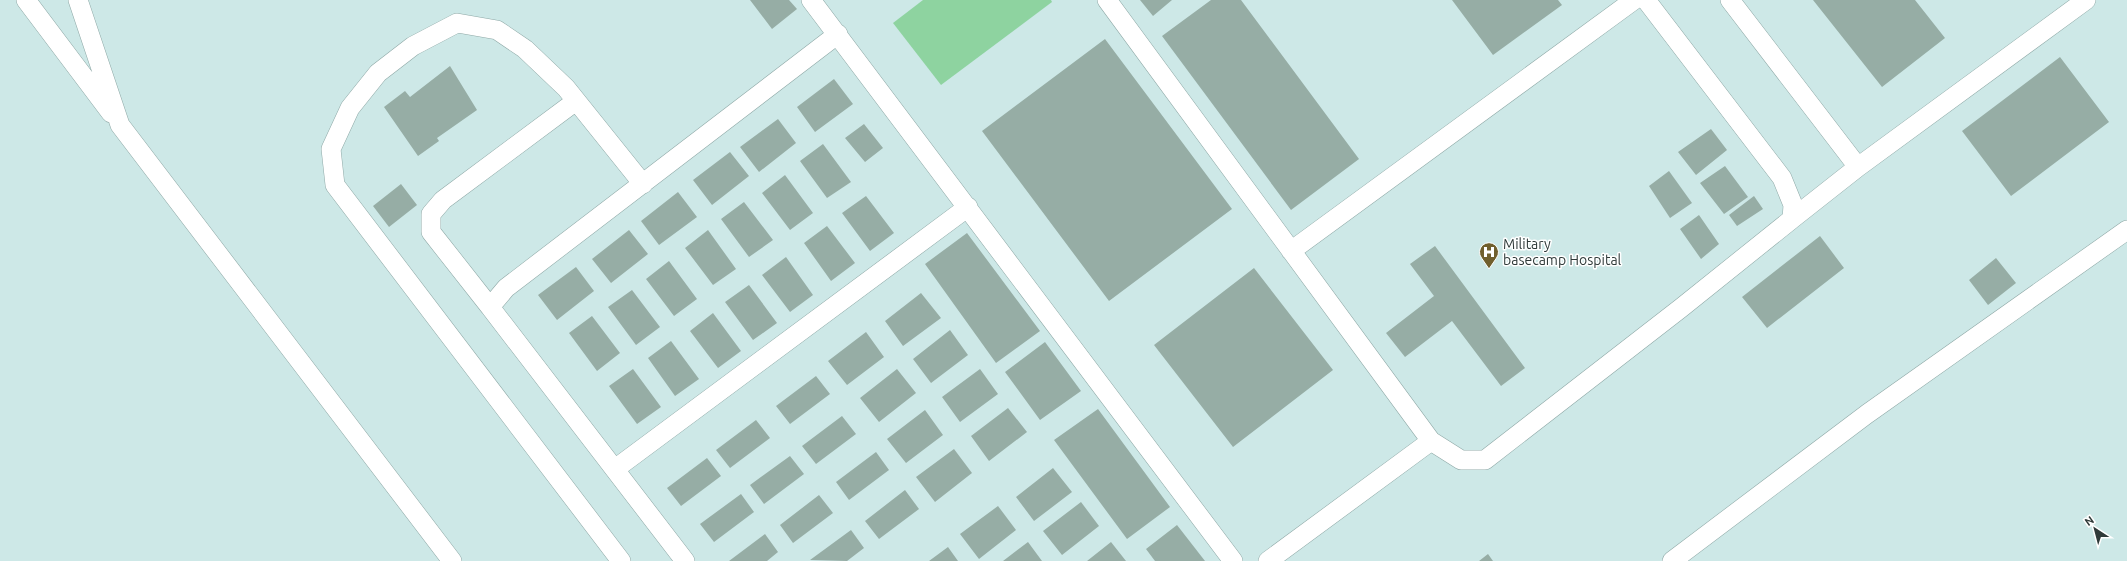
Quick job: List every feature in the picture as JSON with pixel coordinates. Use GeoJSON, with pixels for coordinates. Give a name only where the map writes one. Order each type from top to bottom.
{"type":"FeatureCollection","features":[{"type":"Feature","properties":{"kind":"lane"},"geometry":{"type":"LineString","coordinates":[[26,0],[452,561]]}},
{"type":"Feature","properties":{"kind":"lane"},"geometry":{"type":"LineString","coordinates":[[78,0],[120,125]]}},
{"type":"Feature","properties":{"kind":"lane"},"geometry":{"type":"LineString","coordinates":[[812,0],[1234,561]]}},
{"type":"Feature","properties":{"kind":"lane"},"geometry":{"type":"LineString","coordinates":[[1107,0],[1432,441],[1461,460],[1485,460],[1682,308],[1858,167],[2086,0]]}},
{"type":"Feature","properties":{"kind":"lane"},"geometry":{"type":"LineString","coordinates":[[1291,251],[1634,0]]}},
{"type":"Feature","properties":{"kind":"lane"},"geometry":{"type":"LineString","coordinates":[[1646,0],[1782,178],[1794,205],[1792,219]]}},
{"type":"Feature","properties":{"kind":"lane"},"geometry":{"type":"LineString","coordinates":[[1730,0],[1858,167]]}},
{"type":"Feature","properties":{"kind":"lane"},"geometry":{"type":"LineString","coordinates":[[621,561],[335,185],[331,149],[350,108],[378,73],[413,46],[457,23],[497,30],[524,49],[566,88],[643,184]]}},
{"type":"Feature","properties":{"kind":"lane"},"geometry":{"type":"LineString","coordinates":[[490,308],[506,288],[838,34]]}},
{"type":"Feature","properties":{"kind":"lane"},"geometry":{"type":"LineString","coordinates":[[576,101],[443,200],[431,214],[431,232],[685,561]]}},
{"type":"Feature","properties":{"kind":"lane"},"geometry":{"type":"LineString","coordinates":[[615,469],[968,207]]}},
{"type":"Feature","properties":{"kind":"lane"},"geometry":{"type":"LineString","coordinates":[[1672,561],[1867,414],[2127,230]]}},
{"type":"Feature","properties":{"kind":"lane"},"geometry":{"type":"LineString","coordinates":[[1268,561],[1432,441]]}},
{"type":"Feature","properties":{"kind":"green space"},"geometry":{"type":"Polygon","coordinates":[[[923,0],[1051,0],[1052,2],[941,85],[893,23],[923,0]]]}},
{"type":"Feature","properties":{"kind":"building"},"geometry":{"type":"Polygon","coordinates":[[[750,0],[789,0],[797,9],[772,29],[750,0]]]}},
{"type":"Feature","properties":{"kind":"building"},"geometry":{"type":"Polygon","coordinates":[[[1140,0],[1172,0],[1153,16],[1140,0]]]}},
{"type":"Feature","properties":{"kind":"building"},"geometry":{"type":"Polygon","coordinates":[[[1211,0],[1241,0],[1359,159],[1291,210],[1162,36],[1211,0]]]}},
{"type":"Feature","properties":{"kind":"building"},"geometry":{"type":"Polygon","coordinates":[[[1452,0],[1558,0],[1562,5],[1493,55],[1452,0]]]}},
{"type":"Feature","properties":{"kind":"building"},"geometry":{"type":"Polygon","coordinates":[[[1813,0],[1915,0],[1945,38],[1882,87],[1813,0]]]}},
{"type":"Feature","properties":{"kind":"building"},"geometry":{"type":"Polygon","coordinates":[[[1105,39],[1232,209],[1109,301],[982,131],[1105,39]]]}},
{"type":"Feature","properties":{"kind":"building"},"geometry":{"type":"Polygon","coordinates":[[[2060,57],[2109,122],[2011,196],[1962,131],[2060,57]]]}},
{"type":"Feature","properties":{"kind":"building"},"geometry":{"type":"Polygon","coordinates":[[[450,66],[477,110],[437,138],[439,141],[418,156],[384,107],[405,91],[410,97],[450,66]]]}},
{"type":"Feature","properties":{"kind":"building"},"geometry":{"type":"Polygon","coordinates":[[[834,79],[853,104],[815,132],[797,107],[834,79]]]}},
{"type":"Feature","properties":{"kind":"building"},"geometry":{"type":"Polygon","coordinates":[[[778,119],[796,143],[759,172],[740,147],[778,119]]]}},
{"type":"Feature","properties":{"kind":"building"},"geometry":{"type":"Polygon","coordinates":[[[864,124],[883,148],[865,162],[845,138],[864,124]]]}},
{"type":"Feature","properties":{"kind":"building"},"geometry":{"type":"Polygon","coordinates":[[[1711,129],[1727,150],[1696,175],[1678,152],[1711,129]]]}},
{"type":"Feature","properties":{"kind":"building"},"geometry":{"type":"Polygon","coordinates":[[[823,144],[851,182],[827,198],[800,161],[823,144]]]}},
{"type":"Feature","properties":{"kind":"building"},"geometry":{"type":"Polygon","coordinates":[[[730,152],[749,176],[712,205],[693,180],[730,152]]]}},
{"type":"Feature","properties":{"kind":"building"},"geometry":{"type":"Polygon","coordinates":[[[1725,166],[1748,197],[1724,214],[1700,183],[1725,166]]]}},
{"type":"Feature","properties":{"kind":"building"},"geometry":{"type":"Polygon","coordinates":[[[1669,171],[1692,203],[1670,218],[1649,186],[1669,171]]]}},
{"type":"Feature","properties":{"kind":"building"},"geometry":{"type":"Polygon","coordinates":[[[785,175],[813,213],[790,230],[762,193],[785,175]]]}},
{"type":"Feature","properties":{"kind":"building"},"geometry":{"type":"Polygon","coordinates":[[[401,184],[417,205],[389,227],[373,206],[401,184]]]}},
{"type":"Feature","properties":{"kind":"building"},"geometry":{"type":"Polygon","coordinates":[[[678,192],[697,217],[659,245],[641,221],[678,192]]]}},
{"type":"Feature","properties":{"kind":"building"},"geometry":{"type":"Polygon","coordinates":[[[866,196],[894,233],[870,251],[842,213],[866,196]]]}},
{"type":"Feature","properties":{"kind":"building"},"geometry":{"type":"Polygon","coordinates":[[[1754,196],[1763,209],[1737,226],[1729,215],[1754,196]]]}},
{"type":"Feature","properties":{"kind":"building"},"geometry":{"type":"Polygon","coordinates":[[[744,202],[773,240],[749,257],[721,219],[744,202]]]}},
{"type":"Feature","properties":{"kind":"building"},"geometry":{"type":"Polygon","coordinates":[[[1699,215],[1719,244],[1701,259],[1680,229],[1699,215]]]}},
{"type":"Feature","properties":{"kind":"building"},"geometry":{"type":"Polygon","coordinates":[[[827,226],[855,263],[831,281],[804,243],[827,226]]]}},
{"type":"Feature","properties":{"kind":"building"},"geometry":{"type":"Polygon","coordinates":[[[629,230],[648,254],[611,283],[592,259],[629,230]]]}},
{"type":"Feature","properties":{"kind":"building"},"geometry":{"type":"Polygon","coordinates":[[[708,230],[736,269],[713,285],[685,248],[708,230]]]}},
{"type":"Feature","properties":{"kind":"building"},"geometry":{"type":"Polygon","coordinates":[[[967,233],[1040,331],[996,363],[925,264],[967,233]]]}},
{"type":"Feature","properties":{"kind":"building"},"geometry":{"type":"Polygon","coordinates":[[[1820,236],[1844,268],[1767,328],[1742,297],[1820,236]]]}},
{"type":"Feature","properties":{"kind":"building"},"geometry":{"type":"Polygon","coordinates":[[[1435,246],[1525,368],[1501,386],[1452,321],[1405,357],[1386,333],[1434,296],[1410,264],[1435,246]]]}},
{"type":"Feature","properties":{"kind":"building"},"geometry":{"type":"Polygon","coordinates":[[[786,257],[813,295],[790,312],[762,275],[786,257]]]}},
{"type":"Feature","properties":{"kind":"building"},"geometry":{"type":"Polygon","coordinates":[[[1996,258],[2016,283],[1988,305],[1969,280],[1996,258]]]}},
{"type":"Feature","properties":{"kind":"building"},"geometry":{"type":"Polygon","coordinates":[[[669,261],[697,299],[674,316],[646,279],[669,261]]]}},
{"type":"Feature","properties":{"kind":"building"},"geometry":{"type":"Polygon","coordinates":[[[576,267],[594,291],[557,320],[538,295],[576,267]]]}},
{"type":"Feature","properties":{"kind":"building"},"geometry":{"type":"Polygon","coordinates":[[[1254,268],[1333,370],[1233,447],[1154,345],[1254,268]]]}},
{"type":"Feature","properties":{"kind":"building"},"geometry":{"type":"Polygon","coordinates":[[[749,285],[777,323],[753,340],[725,302],[749,285]]]}},
{"type":"Feature","properties":{"kind":"building"},"geometry":{"type":"Polygon","coordinates":[[[632,290],[660,327],[636,345],[608,307],[632,290]]]}},
{"type":"Feature","properties":{"kind":"building"},"geometry":{"type":"Polygon","coordinates":[[[921,293],[941,318],[903,346],[885,321],[921,293]]]}},
{"type":"Feature","properties":{"kind":"building"},"geometry":{"type":"Polygon","coordinates":[[[713,313],[741,351],[718,368],[690,331],[713,313]]]}},
{"type":"Feature","properties":{"kind":"building"},"geometry":{"type":"Polygon","coordinates":[[[592,316],[620,353],[597,371],[569,333],[592,316]]]}},
{"type":"Feature","properties":{"kind":"building"},"geometry":{"type":"Polygon","coordinates":[[[950,330],[968,355],[931,383],[913,359],[950,330]]]}},
{"type":"Feature","properties":{"kind":"building"},"geometry":{"type":"Polygon","coordinates":[[[866,332],[884,357],[847,385],[828,361],[866,332]]]}},
{"type":"Feature","properties":{"kind":"building"},"geometry":{"type":"Polygon","coordinates":[[[671,341],[699,379],[675,396],[648,358],[671,341]]]}},
{"type":"Feature","properties":{"kind":"building"},"geometry":{"type":"Polygon","coordinates":[[[1045,342],[1081,391],[1040,420],[1005,372],[1045,342]]]}},
{"type":"Feature","properties":{"kind":"building"},"geometry":{"type":"Polygon","coordinates":[[[633,369],[661,407],[637,424],[609,386],[633,369]]]}},
{"type":"Feature","properties":{"kind":"building"},"geometry":{"type":"Polygon","coordinates":[[[897,369],[916,393],[879,422],[860,398],[897,369]]]}},
{"type":"Feature","properties":{"kind":"building"},"geometry":{"type":"Polygon","coordinates":[[[980,369],[998,394],[960,422],[942,397],[980,369]]]}},
{"type":"Feature","properties":{"kind":"building"},"geometry":{"type":"Polygon","coordinates":[[[816,376],[830,394],[790,424],[776,406],[816,376]]]}},
{"type":"Feature","properties":{"kind":"building"},"geometry":{"type":"Polygon","coordinates":[[[1008,408],[1027,432],[989,461],[971,436],[1008,408]]]}},
{"type":"Feature","properties":{"kind":"building"},"geometry":{"type":"Polygon","coordinates":[[[1098,409],[1170,507],[1127,539],[1054,440],[1098,409]]]}},
{"type":"Feature","properties":{"kind":"building"},"geometry":{"type":"Polygon","coordinates":[[[925,410],[943,435],[906,463],[887,439],[925,410]]]}},
{"type":"Feature","properties":{"kind":"building"},"geometry":{"type":"Polygon","coordinates":[[[842,416],[856,434],[816,464],[802,446],[842,416]]]}},
{"type":"Feature","properties":{"kind":"building"},"geometry":{"type":"Polygon","coordinates":[[[756,420],[770,438],[730,468],[716,450],[756,420]]]}},
{"type":"Feature","properties":{"kind":"building"},"geometry":{"type":"Polygon","coordinates":[[[954,449],[972,473],[935,502],[916,477],[954,449]]]}},
{"type":"Feature","properties":{"kind":"building"},"geometry":{"type":"Polygon","coordinates":[[[876,452],[889,470],[849,500],[836,482],[876,452]]]}},
{"type":"Feature","properties":{"kind":"building"},"geometry":{"type":"Polygon","coordinates":[[[790,456],[804,474],[764,504],[750,485],[790,456]]]}},
{"type":"Feature","properties":{"kind":"building"},"geometry":{"type":"Polygon","coordinates":[[[707,458],[721,476],[681,506],[667,488],[707,458]]]}},
{"type":"Feature","properties":{"kind":"building"},"geometry":{"type":"Polygon","coordinates":[[[1053,468],[1072,492],[1034,521],[1016,497],[1053,468]]]}},
{"type":"Feature","properties":{"kind":"building"},"geometry":{"type":"Polygon","coordinates":[[[905,490],[919,509],[879,539],[865,521],[905,490]]]}},
{"type":"Feature","properties":{"kind":"building"},"geometry":{"type":"Polygon","coordinates":[[[741,494],[754,512],[714,542],[700,524],[741,494]]]}},
{"type":"Feature","properties":{"kind":"building"},"geometry":{"type":"Polygon","coordinates":[[[819,495],[833,513],[793,543],[780,525],[819,495]]]}},
{"type":"Feature","properties":{"kind":"building"},"geometry":{"type":"Polygon","coordinates":[[[1081,502],[1099,526],[1062,555],[1043,531],[1081,502]]]}},
{"type":"Feature","properties":{"kind":"building"},"geometry":{"type":"Polygon","coordinates":[[[998,506],[1016,530],[979,559],[960,534],[998,506]]]}},
{"type":"Feature","properties":{"kind":"building"},"geometry":{"type":"Polygon","coordinates":[[[1177,525],[1205,561],[1155,561],[1146,549],[1177,525]]]}},
{"type":"Feature","properties":{"kind":"building"},"geometry":{"type":"Polygon","coordinates":[[[851,530],[864,548],[847,561],[810,560],[851,530]]]}},
{"type":"Feature","properties":{"kind":"building"},"geometry":{"type":"Polygon","coordinates":[[[765,534],[778,552],[767,561],[729,561],[765,534]]]}},
{"type":"Feature","properties":{"kind":"building"},"geometry":{"type":"Polygon","coordinates":[[[1028,542],[1042,561],[1003,561],[1028,542]]]}},
{"type":"Feature","properties":{"kind":"building"},"geometry":{"type":"Polygon","coordinates":[[[1111,542],[1126,561],[1087,561],[1111,542]]]}},
{"type":"Feature","properties":{"kind":"building"},"geometry":{"type":"Polygon","coordinates":[[[948,547],[958,561],[929,561],[948,547]]]}},
{"type":"Feature","properties":{"kind":"building"},"geometry":{"type":"Polygon","coordinates":[[[1488,554],[1493,561],[1479,561],[1488,554]]]}},
{"type":"Feature","properties":{"kind":"place","name":"Military basecamp Hospital"},"geometry":{"type":"Point","coordinates":[1489,269]}}]}
